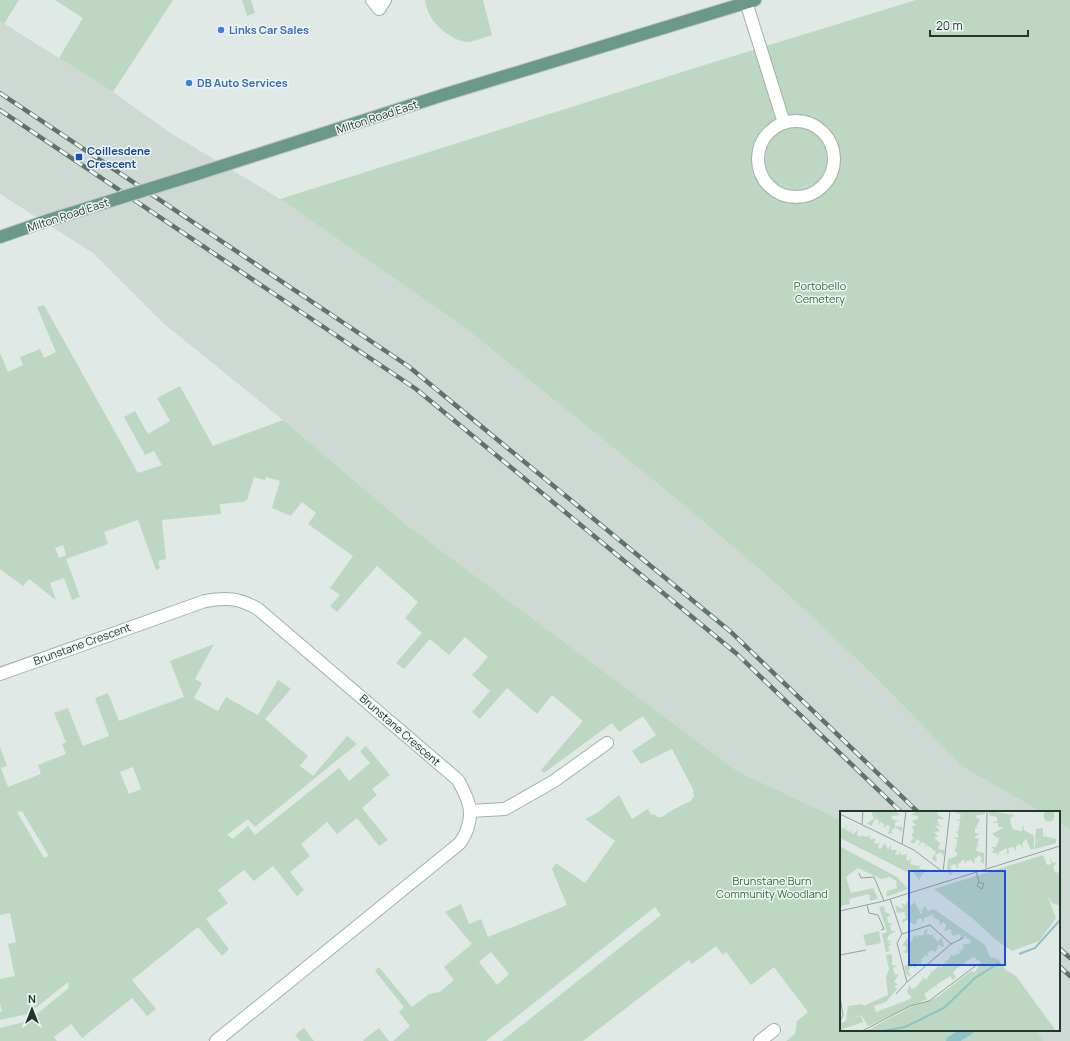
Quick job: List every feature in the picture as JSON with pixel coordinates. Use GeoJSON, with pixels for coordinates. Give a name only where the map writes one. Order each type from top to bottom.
{"type":"FeatureCollection","features":[{"type":"Feature","properties":{"kind":"main road","name":"Milton Road East"},"geometry":{"type":"LineString","coordinates":[[0,237],[49,220],[443,96],[751,1]]}},
{"type":"Feature","properties":{"kind":"street"},"geometry":{"type":"LineString","coordinates":[[751,1],[784,123]]}},
{"type":"Feature","properties":{"kind":"street"},"geometry":{"type":"LineString","coordinates":[[798,120],[812,124],[824,132],[832,143],[835,158],[833,172],[826,184],[815,193],[802,198],[788,197],[774,192],[764,181],[759,168],[758,154],[762,141],[772,130],[784,123],[798,120]]}},
{"type":"Feature","properties":{"kind":"street","name":"Brunstane Crescent"},"geometry":{"type":"LineString","coordinates":[[0,674],[205,601],[218,599],[240,601],[258,609],[458,780],[468,799],[470,811],[469,825],[460,843],[216,1041]]}},
{"type":"Feature","properties":{"kind":"street"},"geometry":{"type":"LineString","coordinates":[[470,811],[505,809],[554,781],[607,743]]}},
{"type":"Feature","properties":{"kind":"street"},"geometry":{"type":"LineString","coordinates":[[760,1041],[774,1030]]}},
{"type":"Feature","properties":{"kind":"shaded area"},"geometry":{"type":"Polygon","coordinates":[[[0,21],[113,92],[172,134],[280,199],[464,327],[685,506],[780,587],[870,672],[963,767],[1039,811],[840,811],[840,820],[737,771],[403,522],[283,420],[163,323],[93,253],[0,194],[0,21]]]}},
{"type":"Feature","properties":{"kind":"shaded area"},"geometry":{"type":"Polygon","coordinates":[[[1060,824],[1070,830],[1070,1041],[1044,1041],[1037,1031],[1060,1031],[1060,824]]]}},
{"type":"Feature","properties":{"kind":"green space"},"geometry":{"type":"Polygon","coordinates":[[[0,0],[19,0],[4,24],[0,21],[0,0]]]}},
{"type":"Feature","properties":{"kind":"green space"},"geometry":{"type":"Polygon","coordinates":[[[55,0],[173,0],[113,92],[59,58],[83,18],[55,0]]]}},
{"type":"Feature","properties":{"kind":"green space"},"geometry":{"type":"Polygon","coordinates":[[[242,0],[251,0],[255,13],[247,16],[242,0]]]}},
{"type":"Feature","properties":{"kind":"green space"},"geometry":{"type":"Polygon","coordinates":[[[425,0],[483,0],[492,35],[468,42],[454,38],[443,31],[431,17],[425,0]]]}},
{"type":"Feature","properties":{"kind":"green space","name":"Portobello Cemetery"},"geometry":{"type":"Polygon","coordinates":[[[916,0],[1070,0],[1070,830],[1060,824],[1060,811],[1039,811],[963,767],[870,672],[780,587],[685,506],[464,327],[280,199],[916,0]]]}},
{"type":"Feature","properties":{"kind":"green space","name":"Brunstane Burn Community Woodland"},"geometry":{"type":"Polygon","coordinates":[[[44,305],[138,473],[162,465],[154,451],[145,455],[124,417],[135,411],[148,434],[170,421],[157,398],[180,386],[213,446],[283,420],[403,522],[737,771],[840,820],[840,1031],[1037,1031],[1044,1041],[786,1041],[795,1034],[797,1021],[808,1012],[774,967],[751,985],[726,952],[723,955],[716,946],[692,964],[689,960],[583,1041],[502,1041],[661,915],[655,907],[486,1041],[393,1041],[410,1026],[399,1012],[404,1007],[375,971],[379,967],[412,1007],[429,994],[440,992],[454,980],[444,967],[472,944],[445,912],[461,904],[469,924],[481,919],[488,937],[567,905],[552,869],[556,863],[585,883],[615,841],[585,819],[597,813],[619,795],[632,819],[648,809],[651,815],[654,814],[657,817],[661,817],[690,802],[694,796],[694,791],[672,749],[641,764],[632,751],[656,735],[643,716],[619,732],[612,723],[544,773],[541,770],[583,721],[552,695],[537,714],[507,688],[480,719],[472,712],[490,691],[472,675],[488,657],[465,637],[449,655],[430,639],[404,669],[396,663],[422,633],[405,618],[418,602],[377,566],[337,612],[330,606],[340,595],[330,588],[353,556],[308,524],[316,513],[302,502],[291,516],[272,508],[280,481],[266,477],[265,480],[254,477],[247,500],[243,502],[220,504],[221,514],[162,520],[166,559],[158,561],[160,568],[156,570],[138,520],[104,532],[108,544],[66,559],[80,597],[72,600],[64,578],[50,583],[56,600],[29,579],[23,586],[0,569],[0,353],[8,372],[23,365],[20,357],[40,349],[44,358],[56,352],[37,307],[44,305]],[[63,545],[55,548],[59,558],[66,555],[63,545]],[[491,952],[479,962],[497,985],[509,974],[491,952]]]}},
{"type":"Feature","properties":{"kind":"green space"},"geometry":{"type":"Polygon","coordinates":[[[214,644],[195,679],[202,683],[194,698],[218,711],[226,697],[258,715],[278,680],[291,689],[265,719],[308,756],[300,766],[313,776],[347,736],[357,744],[255,827],[248,819],[227,835],[233,839],[248,826],[255,835],[339,768],[349,781],[370,763],[360,751],[366,746],[390,775],[372,789],[377,795],[362,808],[388,840],[379,846],[357,818],[337,834],[327,822],[301,844],[310,856],[290,872],[304,890],[297,896],[273,866],[254,881],[244,870],[218,890],[228,903],[206,919],[229,949],[222,956],[198,927],[132,980],[156,1009],[147,1016],[132,998],[82,1038],[71,1024],[54,1037],[57,1041],[0,1041],[0,1028],[28,1021],[69,988],[68,982],[28,1014],[0,1020],[0,1012],[2,1011],[0,1003],[0,979],[15,976],[8,944],[16,942],[10,913],[0,915],[0,747],[7,766],[1,768],[8,787],[41,774],[38,765],[66,754],[62,744],[66,742],[54,713],[68,708],[83,746],[109,736],[95,698],[108,693],[119,721],[184,697],[170,661],[214,644]],[[133,767],[120,772],[129,794],[141,789],[133,767]],[[22,811],[17,812],[44,858],[49,856],[22,811]]]}},
{"type":"Feature","properties":{"kind":"green space"},"geometry":{"type":"Polygon","coordinates":[[[304,1028],[314,1041],[300,1041],[295,1035],[304,1028]]]}},
{"type":"Feature","properties":{"kind":"green space"},"geometry":{"type":"Polygon","coordinates":[[[379,1028],[389,1041],[363,1040],[379,1028]]]}},
{"type":"Feature","properties":{"kind":"waterway"},"geometry":{"type":"LineString","coordinates":[[951,1041],[967,1031]]}},
{"type":"Feature","properties":{"kind":"railway"},"geometry":{"type":"LineString","coordinates":[[0,93],[408,366],[731,632],[917,811]]}},
{"type":"Feature","properties":{"kind":"railway"},"geometry":{"type":"LineString","coordinates":[[0,110],[416,389],[737,654],[900,811]]}},
{"type":"Feature","properties":{"kind":"railway"},"geometry":{"type":"LineString","coordinates":[[1060,949],[1070,958]]}},
{"type":"Feature","properties":{"kind":"railway"},"geometry":{"type":"LineString","coordinates":[[1060,967],[1070,976]]}},
{"type":"Feature","properties":{"kind":"place","name":"Links Car Sales"},"geometry":{"type":"Point","coordinates":[221,30]}},
{"type":"Feature","properties":{"kind":"place","name":"DB Auto Services"},"geometry":{"type":"Point","coordinates":[189,83]}},
{"type":"Feature","properties":{"kind":"place","name":"Coillesdene Crescent"},"geometry":{"type":"Point","coordinates":[79,157]}}]}
